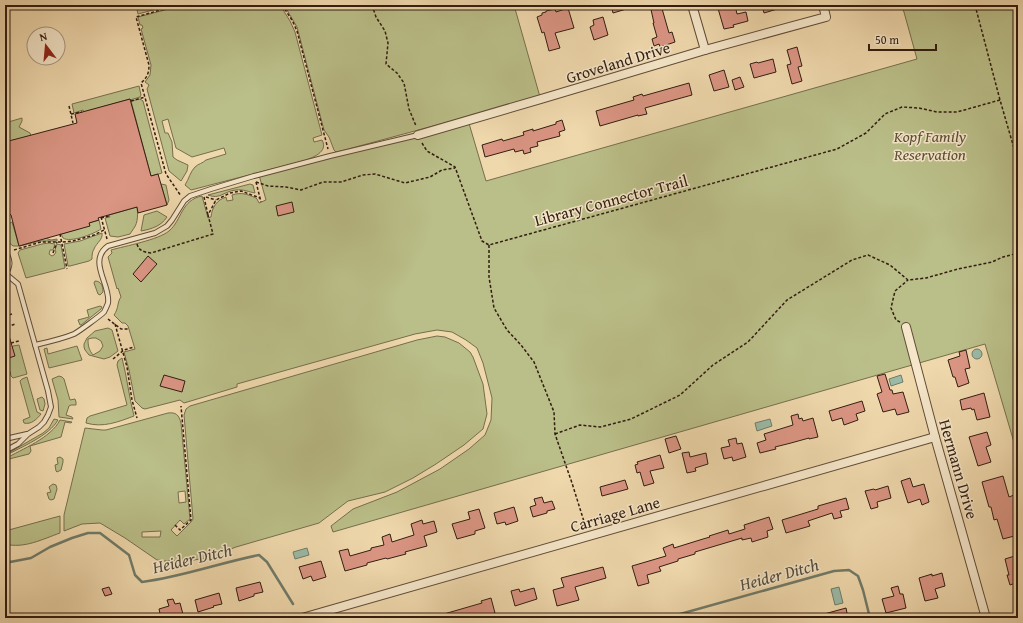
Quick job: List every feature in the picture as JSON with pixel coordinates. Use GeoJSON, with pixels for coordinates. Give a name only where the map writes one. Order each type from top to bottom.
{"type":"FeatureCollection","features":[{"type":"Feature","properties":{"kind":"street"},"geometry":{"type":"LineString","coordinates":[[692,5],[705,50]]}},
{"type":"Feature","properties":{"kind":"street","name":"Groveland Drive"},"geometry":{"type":"LineString","coordinates":[[418,135],[705,50],[826,17],[823,5]]}},
{"type":"Feature","properties":{"kind":"street","name":"Hermann Drive"},"geometry":{"type":"LineString","coordinates":[[906,327],[986,618]]}},
{"type":"Feature","properties":{"kind":"street","name":"Carriage Lane"},"geometry":{"type":"LineString","coordinates":[[302,618],[935,437]]}},
{"type":"Feature","properties":{"kind":"lane"},"geometry":{"type":"LineString","coordinates":[[35,345],[76,334],[103,312],[108,303],[108,298],[101,272],[101,253],[108,246],[155,233],[167,226],[184,201],[190,196],[254,176],[418,135]]}},
{"type":"Feature","properties":{"kind":"lane"},"geometry":{"type":"LineString","coordinates":[[5,252],[9,257],[10,263],[9,269],[5,274],[18,284],[48,391],[51,407],[44,422],[39,427],[28,434],[18,444],[5,451]]}},
{"type":"Feature","properties":{"kind":"lane"},"geometry":{"type":"LineString","coordinates":[[5,440],[28,434]]}},
{"type":"Feature","properties":{"kind":"path"},"geometry":{"type":"LineString","coordinates":[[178,5],[136,17],[149,65],[148,75],[141,83],[166,174],[184,201]]}},
{"type":"Feature","properties":{"kind":"path"},"geometry":{"type":"LineString","coordinates":[[282,5],[292,20],[297,32],[330,156]]}},
{"type":"Feature","properties":{"kind":"path"},"geometry":{"type":"LineString","coordinates":[[372,5],[376,17],[385,31],[388,43],[386,64],[397,73],[404,83],[409,109],[421,143],[427,151],[455,168],[482,241],[489,245],[489,277],[494,308],[507,330],[534,362],[554,412],[556,434],[589,536]]}},
{"type":"Feature","properties":{"kind":"path"},"geometry":{"type":"LineString","coordinates":[[975,5],[1018,162]]}},
{"type":"Feature","properties":{"kind":"path"},"geometry":{"type":"LineString","coordinates":[[131,101],[145,97]]}},
{"type":"Feature","properties":{"kind":"path","name":"Library Connector Trail"},"geometry":{"type":"LineString","coordinates":[[489,245],[837,149],[866,133],[885,114],[902,107],[919,108],[937,112],[958,112],[1000,100]]}},
{"type":"Feature","properties":{"kind":"path"},"geometry":{"type":"LineString","coordinates":[[69,106],[73,123]]}},
{"type":"Feature","properties":{"kind":"path"},"geometry":{"type":"LineString","coordinates":[[71,114],[82,112]]}},
{"type":"Feature","properties":{"kind":"path"},"geometry":{"type":"LineString","coordinates":[[256,182],[268,186],[301,190],[324,182],[341,182],[363,175],[375,174],[405,183],[430,177],[442,170],[455,168]]}},
{"type":"Feature","properties":{"kind":"path"},"geometry":{"type":"LineString","coordinates":[[254,176],[262,202]]}},
{"type":"Feature","properties":{"kind":"path"},"geometry":{"type":"LineString","coordinates":[[208,215],[216,200],[230,193],[241,192],[260,198]]}},
{"type":"Feature","properties":{"kind":"path"},"geometry":{"type":"LineString","coordinates":[[135,238],[138,248],[143,252],[151,253],[213,234],[203,196],[216,200]]}},
{"type":"Feature","properties":{"kind":"path"},"geometry":{"type":"LineString","coordinates":[[107,241],[101,218],[109,216],[108,215]]}},
{"type":"Feature","properties":{"kind":"path"},"geometry":{"type":"LineString","coordinates":[[14,250],[41,242],[62,242],[84,238],[104,230]]}},
{"type":"Feature","properties":{"kind":"path"},"geometry":{"type":"LineString","coordinates":[[60,234],[67,268]]}},
{"type":"Feature","properties":{"kind":"path"},"geometry":{"type":"LineString","coordinates":[[53,253],[57,242]]}},
{"type":"Feature","properties":{"kind":"path"},"geometry":{"type":"LineString","coordinates":[[906,327],[896,320],[891,308],[895,290],[908,280],[926,278],[958,269],[992,262],[1018,253]]}},
{"type":"Feature","properties":{"kind":"path"},"geometry":{"type":"LineString","coordinates":[[556,434],[580,425],[600,427],[631,419],[680,395],[714,365],[748,342],[787,300],[852,260],[868,255],[890,265],[908,280]]}},
{"type":"Feature","properties":{"kind":"path"},"geometry":{"type":"LineString","coordinates":[[5,316],[12,314]]}},
{"type":"Feature","properties":{"kind":"path"},"geometry":{"type":"LineString","coordinates":[[108,319],[121,328],[129,329]]}},
{"type":"Feature","properties":{"kind":"path"},"geometry":{"type":"LineString","coordinates":[[7,327],[15,324]]}},
{"type":"Feature","properties":{"kind":"path"},"geometry":{"type":"LineString","coordinates":[[114,324],[127,367],[132,400],[137,418]]}},
{"type":"Feature","properties":{"kind":"path"},"geometry":{"type":"LineString","coordinates":[[11,343],[19,341]]}},
{"type":"Feature","properties":{"kind":"path"},"geometry":{"type":"LineString","coordinates":[[113,359],[122,351],[134,347]]}},
{"type":"Feature","properties":{"kind":"path"},"geometry":{"type":"LineString","coordinates":[[175,525],[180,530],[191,520],[181,406]]}},
{"type":"Feature","properties":{"kind":"green space"},"geometry":{"type":"Polygon","coordinates":[[[136,5],[172,5],[138,14],[136,5]]]}},
{"type":"Feature","properties":{"kind":"green space"},"geometry":{"type":"Polygon","coordinates":[[[184,5],[280,5],[295,32],[322,135],[313,138],[314,142],[322,140],[324,144],[323,148],[318,154],[303,161],[191,190],[185,185],[195,167],[206,160],[226,154],[224,148],[192,157],[176,148],[168,119],[162,121],[165,133],[168,133],[172,142],[173,157],[188,165],[187,171],[181,181],[169,171],[147,89],[149,85],[145,82],[150,75],[151,65],[141,29],[143,28],[142,25],[140,25],[138,17],[184,5]]]}},
{"type":"Feature","properties":{"kind":"green space"},"geometry":{"type":"Polygon","coordinates":[[[284,5],[514,5],[540,97],[336,152],[324,130],[297,27],[284,5]]]}},
{"type":"Feature","properties":{"kind":"green space","name":"Kopf Family Reservation"},"geometry":{"type":"Polygon","coordinates":[[[902,5],[1018,5],[1018,456],[985,344],[333,532],[331,526],[353,509],[397,492],[440,469],[469,449],[485,435],[491,420],[492,398],[483,363],[477,348],[452,332],[437,330],[415,334],[237,384],[237,387],[184,403],[180,400],[145,409],[135,401],[124,352],[135,349],[128,326],[125,323],[122,323],[114,315],[121,297],[118,288],[117,289],[108,257],[112,253],[111,250],[150,240],[169,231],[177,221],[182,211],[195,198],[202,196],[208,218],[211,217],[212,210],[218,202],[226,197],[227,201],[233,200],[232,195],[247,195],[256,198],[259,203],[266,200],[259,175],[468,120],[486,181],[917,59],[902,5]]]}},
{"type":"Feature","properties":{"kind":"green space"},"geometry":{"type":"Polygon","coordinates":[[[139,86],[140,97],[84,112],[83,110],[74,113],[72,104],[139,86]]]}},
{"type":"Feature","properties":{"kind":"green space"},"geometry":{"type":"Polygon","coordinates":[[[140,99],[143,101],[162,173],[151,176],[131,101],[140,99]]]}},
{"type":"Feature","properties":{"kind":"green space"},"geometry":{"type":"Polygon","coordinates":[[[22,118],[19,127],[30,133],[31,136],[5,142],[5,123],[22,118]]]}},
{"type":"Feature","properties":{"kind":"green space"},"geometry":{"type":"Polygon","coordinates":[[[161,184],[166,185],[169,200],[167,205],[161,184]]]}},
{"type":"Feature","properties":{"kind":"green space"},"geometry":{"type":"Polygon","coordinates":[[[250,184],[253,185],[255,193],[239,190],[219,196],[208,195],[250,184]]]}},
{"type":"Feature","properties":{"kind":"green space"},"geometry":{"type":"Polygon","coordinates":[[[137,207],[138,215],[136,223],[130,234],[118,237],[110,236],[105,218],[110,217],[109,215],[137,207]]]}},
{"type":"Feature","properties":{"kind":"green space"},"geometry":{"type":"Polygon","coordinates":[[[157,211],[167,217],[156,227],[141,231],[144,215],[157,211]]]}},
{"type":"Feature","properties":{"kind":"green space"},"geometry":{"type":"Polygon","coordinates":[[[99,220],[101,229],[88,235],[76,239],[66,239],[63,238],[61,234],[89,225],[89,223],[99,220]]]}},
{"type":"Feature","properties":{"kind":"green space"},"geometry":{"type":"Polygon","coordinates":[[[12,222],[19,246],[13,246],[7,241],[5,231],[8,224],[12,222]]]}},
{"type":"Feature","properties":{"kind":"green space"},"geometry":{"type":"Polygon","coordinates":[[[102,233],[101,239],[93,251],[92,259],[68,266],[64,244],[80,241],[102,233]]]}},
{"type":"Feature","properties":{"kind":"green space"},"geometry":{"type":"Polygon","coordinates":[[[45,238],[51,240],[57,239],[57,241],[40,241],[19,246],[45,238]]]}},
{"type":"Feature","properties":{"kind":"green space"},"geometry":{"type":"Polygon","coordinates":[[[49,243],[55,244],[53,250],[50,250],[49,254],[52,256],[56,252],[55,250],[57,244],[61,245],[65,268],[26,278],[18,253],[20,250],[49,243]]]}},
{"type":"Feature","properties":{"kind":"green space"},"geometry":{"type":"Polygon","coordinates":[[[95,281],[99,282],[102,286],[103,292],[100,295],[98,294],[94,283],[95,281]]]}},
{"type":"Feature","properties":{"kind":"green space"},"geometry":{"type":"Polygon","coordinates":[[[100,306],[102,307],[101,309],[80,325],[78,320],[89,317],[87,310],[100,306]]]}},
{"type":"Feature","properties":{"kind":"green space"},"geometry":{"type":"Polygon","coordinates":[[[108,328],[112,330],[118,351],[110,357],[104,359],[89,355],[85,350],[84,344],[87,338],[95,331],[108,328]],[[96,338],[88,339],[89,348],[93,355],[100,351],[103,346],[101,341],[96,338]]]}},
{"type":"Feature","properties":{"kind":"green space"},"geometry":{"type":"Polygon","coordinates":[[[437,336],[445,337],[459,343],[470,352],[483,384],[487,414],[483,429],[464,445],[413,478],[385,492],[348,501],[319,523],[236,547],[207,558],[187,561],[157,560],[100,523],[82,524],[64,531],[64,515],[85,428],[106,430],[168,413],[173,413],[178,416],[181,423],[190,519],[184,524],[180,520],[171,530],[177,536],[193,519],[184,415],[186,409],[190,406],[417,340],[437,336]],[[185,491],[178,492],[179,503],[186,502],[185,491]],[[161,531],[142,532],[142,537],[160,537],[161,531]]]}},
{"type":"Feature","properties":{"kind":"green space"},"geometry":{"type":"Polygon","coordinates":[[[19,345],[27,374],[13,378],[10,371],[5,372],[5,359],[14,356],[12,348],[13,346],[19,345]]]}},
{"type":"Feature","properties":{"kind":"green space"},"geometry":{"type":"Polygon","coordinates":[[[77,346],[82,360],[49,368],[44,349],[47,348],[48,354],[77,346]]]}},
{"type":"Feature","properties":{"kind":"green space"},"geometry":{"type":"Polygon","coordinates":[[[122,358],[134,416],[104,425],[86,423],[87,418],[90,416],[127,405],[117,365],[118,361],[122,358]]]}},
{"type":"Feature","properties":{"kind":"green space"},"geometry":{"type":"Polygon","coordinates":[[[59,376],[64,379],[70,400],[75,399],[76,402],[76,405],[69,406],[66,415],[72,417],[73,419],[59,417],[58,400],[52,379],[59,376]]]}},
{"type":"Feature","properties":{"kind":"green space"},"geometry":{"type":"Polygon","coordinates":[[[27,377],[37,412],[41,414],[34,421],[24,423],[23,420],[30,417],[20,381],[27,377]]]}},
{"type":"Feature","properties":{"kind":"green space"},"geometry":{"type":"Polygon","coordinates":[[[42,397],[45,404],[43,411],[40,410],[37,399],[42,397]]]}},
{"type":"Feature","properties":{"kind":"green space"},"geometry":{"type":"Polygon","coordinates":[[[54,419],[58,420],[48,431],[34,441],[5,456],[43,433],[49,428],[54,419]]]}},
{"type":"Feature","properties":{"kind":"green space"},"geometry":{"type":"Polygon","coordinates":[[[60,420],[72,422],[65,422],[61,437],[30,446],[31,451],[29,454],[5,460],[43,438],[56,426],[60,420]]]}},
{"type":"Feature","properties":{"kind":"green space"},"geometry":{"type":"Polygon","coordinates":[[[60,457],[63,459],[63,462],[61,470],[57,472],[55,465],[58,464],[57,458],[60,457]]]}},
{"type":"Feature","properties":{"kind":"green space"},"geometry":{"type":"Polygon","coordinates":[[[53,484],[56,485],[57,489],[54,499],[51,500],[49,499],[47,493],[51,492],[49,487],[53,484]]]}},
{"type":"Feature","properties":{"kind":"green space"},"geometry":{"type":"Polygon","coordinates":[[[60,516],[60,533],[26,544],[5,544],[5,531],[60,516]]]}},
{"type":"Feature","properties":{"kind":"shaded area"},"geometry":{"type":"Polygon","coordinates":[[[975,349],[979,349],[981,350],[981,358],[975,359],[972,356],[972,352],[975,349]]]}},
{"type":"Feature","properties":{"kind":"shaded area"},"geometry":{"type":"Polygon","coordinates":[[[901,375],[903,382],[891,386],[889,379],[901,375]]]}},
{"type":"Feature","properties":{"kind":"shaded area"},"geometry":{"type":"Polygon","coordinates":[[[770,419],[772,426],[757,431],[755,423],[770,419]]]}},
{"type":"Feature","properties":{"kind":"shaded area"},"geometry":{"type":"Polygon","coordinates":[[[307,548],[309,555],[295,559],[293,552],[307,548]]]}},
{"type":"Feature","properties":{"kind":"shaded area"},"geometry":{"type":"Polygon","coordinates":[[[839,587],[843,603],[835,605],[831,589],[839,587]]]}},
{"type":"Feature","properties":{"kind":"building"},"geometry":{"type":"Polygon","coordinates":[[[611,5],[633,5],[633,7],[613,13],[611,5]]]}},
{"type":"Feature","properties":{"kind":"building"},"geometry":{"type":"Polygon","coordinates":[[[650,5],[661,5],[669,33],[672,32],[675,42],[660,47],[659,44],[654,46],[652,39],[657,37],[650,5]]]}},
{"type":"Feature","properties":{"kind":"building"},"geometry":{"type":"Polygon","coordinates":[[[717,5],[735,5],[737,14],[746,12],[748,21],[733,25],[734,27],[724,29],[717,5]]]}},
{"type":"Feature","properties":{"kind":"building"},"geometry":{"type":"Polygon","coordinates":[[[762,5],[784,5],[784,7],[764,13],[762,5]]]}},
{"type":"Feature","properties":{"kind":"building"},"geometry":{"type":"Polygon","coordinates":[[[568,8],[574,28],[555,33],[560,48],[549,51],[544,32],[542,33],[537,17],[546,11],[555,9],[556,12],[568,8]]]}},
{"type":"Feature","properties":{"kind":"building"},"geometry":{"type":"Polygon","coordinates":[[[603,17],[608,35],[594,40],[590,27],[594,25],[593,20],[603,17]]]}},
{"type":"Feature","properties":{"kind":"building"},"geometry":{"type":"Polygon","coordinates":[[[797,47],[802,66],[798,67],[802,81],[792,84],[787,65],[791,64],[787,50],[797,47]]]}},
{"type":"Feature","properties":{"kind":"building"},"geometry":{"type":"Polygon","coordinates":[[[773,59],[776,72],[754,78],[750,64],[773,59]]]}},
{"type":"Feature","properties":{"kind":"building"},"geometry":{"type":"Polygon","coordinates":[[[724,70],[729,87],[714,91],[709,75],[724,70]]]}},
{"type":"Feature","properties":{"kind":"building"},"geometry":{"type":"Polygon","coordinates":[[[740,77],[744,87],[735,90],[732,80],[740,77]]]}},
{"type":"Feature","properties":{"kind":"building"},"geometry":{"type":"Polygon","coordinates":[[[689,83],[692,95],[645,108],[647,114],[638,115],[600,126],[596,111],[634,100],[633,97],[642,94],[643,96],[689,83]]]}},
{"type":"Feature","properties":{"kind":"building"},"geometry":{"type":"Polygon","coordinates":[[[130,99],[151,176],[158,174],[167,205],[138,213],[137,207],[98,218],[99,220],[89,223],[90,226],[19,246],[11,215],[5,210],[5,142],[77,123],[75,114],[130,99]]]}},
{"type":"Feature","properties":{"kind":"building"},"geometry":{"type":"Polygon","coordinates":[[[562,120],[565,130],[559,132],[560,136],[537,142],[538,146],[530,148],[531,152],[524,154],[523,150],[515,152],[514,149],[485,157],[482,145],[502,139],[503,141],[524,135],[523,132],[533,129],[533,131],[556,124],[556,122],[562,120]]]}},
{"type":"Feature","properties":{"kind":"building"},"geometry":{"type":"Polygon","coordinates":[[[292,202],[294,212],[278,216],[276,206],[292,202]]]}},
{"type":"Feature","properties":{"kind":"building"},"geometry":{"type":"Polygon","coordinates":[[[148,256],[157,264],[141,282],[133,274],[148,256]]]}},
{"type":"Feature","properties":{"kind":"building"},"geometry":{"type":"Polygon","coordinates":[[[5,329],[7,329],[15,356],[5,359],[5,329]]]}},
{"type":"Feature","properties":{"kind":"building"},"geometry":{"type":"Polygon","coordinates":[[[966,350],[970,368],[965,369],[969,383],[958,387],[955,377],[953,377],[948,360],[960,356],[959,352],[966,350]]]}},
{"type":"Feature","properties":{"kind":"building"},"geometry":{"type":"Polygon","coordinates":[[[885,374],[890,390],[892,390],[893,394],[903,392],[909,412],[897,415],[895,409],[883,412],[877,394],[882,392],[877,376],[885,374]]]}},
{"type":"Feature","properties":{"kind":"building"},"geometry":{"type":"Polygon","coordinates":[[[164,375],[185,381],[182,392],[160,386],[164,375]]]}},
{"type":"Feature","properties":{"kind":"building"},"geometry":{"type":"Polygon","coordinates":[[[984,393],[990,417],[977,420],[974,409],[972,410],[971,408],[962,410],[960,400],[984,393]]]}},
{"type":"Feature","properties":{"kind":"building"},"geometry":{"type":"Polygon","coordinates":[[[862,401],[865,411],[856,414],[858,420],[844,425],[842,418],[832,421],[829,411],[862,401]]]}},
{"type":"Feature","properties":{"kind":"building"},"geometry":{"type":"Polygon","coordinates":[[[798,414],[799,419],[802,418],[803,421],[813,418],[818,437],[775,447],[776,449],[760,453],[757,443],[766,440],[764,434],[793,425],[791,416],[798,414]]]}},
{"type":"Feature","properties":{"kind":"building"},"geometry":{"type":"Polygon","coordinates":[[[987,432],[991,445],[986,447],[991,462],[978,466],[969,437],[987,432]]]}},
{"type":"Feature","properties":{"kind":"building"},"geometry":{"type":"Polygon","coordinates":[[[676,436],[681,449],[669,453],[665,439],[676,436]]]}},
{"type":"Feature","properties":{"kind":"building"},"geometry":{"type":"Polygon","coordinates":[[[736,438],[737,444],[742,443],[746,457],[733,461],[732,457],[724,459],[721,448],[730,446],[728,440],[736,438]]]}},
{"type":"Feature","properties":{"kind":"building"},"geometry":{"type":"Polygon","coordinates":[[[689,452],[690,457],[706,453],[708,464],[695,468],[696,471],[687,473],[682,453],[689,452]]]}},
{"type":"Feature","properties":{"kind":"building"},"geometry":{"type":"Polygon","coordinates":[[[660,455],[664,468],[650,471],[654,483],[644,486],[640,472],[637,473],[635,465],[638,464],[637,462],[660,455]]]}},
{"type":"Feature","properties":{"kind":"building"},"geometry":{"type":"Polygon","coordinates":[[[1003,476],[1009,497],[1014,495],[1018,511],[1018,535],[1003,539],[997,519],[994,520],[991,507],[989,507],[982,482],[1003,476]]]}},
{"type":"Feature","properties":{"kind":"building"},"geometry":{"type":"Polygon","coordinates":[[[910,478],[913,487],[924,484],[929,502],[922,505],[920,499],[908,503],[901,481],[910,478]]]}},
{"type":"Feature","properties":{"kind":"building"},"geometry":{"type":"Polygon","coordinates":[[[625,480],[628,489],[602,496],[600,487],[625,480]]]}},
{"type":"Feature","properties":{"kind":"building"},"geometry":{"type":"Polygon","coordinates":[[[888,486],[891,498],[877,502],[878,507],[871,509],[865,491],[888,486]]]}},
{"type":"Feature","properties":{"kind":"building"},"geometry":{"type":"Polygon","coordinates":[[[542,497],[544,503],[552,501],[555,509],[533,517],[530,507],[536,505],[534,499],[542,497]]]}},
{"type":"Feature","properties":{"kind":"building"},"geometry":{"type":"Polygon","coordinates":[[[846,498],[849,509],[840,511],[842,517],[834,519],[832,513],[808,521],[810,526],[786,533],[782,520],[818,509],[818,506],[846,498]]]}},
{"type":"Feature","properties":{"kind":"building"},"geometry":{"type":"Polygon","coordinates":[[[514,507],[518,521],[506,525],[505,522],[497,524],[494,513],[514,507]]]}},
{"type":"Feature","properties":{"kind":"building"},"geometry":{"type":"Polygon","coordinates":[[[479,509],[485,528],[475,531],[475,534],[457,539],[452,524],[470,519],[468,512],[479,509]]]}},
{"type":"Feature","properties":{"kind":"building"},"geometry":{"type":"Polygon","coordinates":[[[769,517],[773,529],[767,531],[768,537],[752,542],[751,538],[742,540],[742,538],[695,552],[695,554],[659,567],[661,571],[647,575],[649,583],[638,586],[632,566],[666,556],[663,548],[673,544],[674,548],[728,530],[729,534],[745,529],[744,525],[769,517]]]}},
{"type":"Feature","properties":{"kind":"building"},"geometry":{"type":"Polygon","coordinates":[[[422,520],[423,524],[434,521],[437,532],[424,536],[427,546],[405,552],[406,554],[367,563],[367,565],[345,571],[339,551],[348,549],[350,556],[384,545],[382,537],[390,534],[392,542],[414,535],[411,524],[422,520]]]}},
{"type":"Feature","properties":{"kind":"building"},"geometry":{"type":"Polygon","coordinates":[[[1018,555],[1018,582],[1010,585],[1005,559],[1018,555]]]}},
{"type":"Feature","properties":{"kind":"building"},"geometry":{"type":"Polygon","coordinates":[[[321,561],[326,577],[313,581],[311,576],[303,579],[299,567],[321,561]]]}},
{"type":"Feature","properties":{"kind":"building"},"geometry":{"type":"Polygon","coordinates":[[[603,567],[606,578],[575,587],[579,600],[557,606],[553,590],[564,587],[561,578],[603,567]]]}},
{"type":"Feature","properties":{"kind":"building"},"geometry":{"type":"Polygon","coordinates":[[[942,573],[945,586],[935,589],[938,598],[925,601],[919,578],[942,573]]]}},
{"type":"Feature","properties":{"kind":"building"},"geometry":{"type":"Polygon","coordinates":[[[260,582],[263,592],[254,594],[254,596],[239,601],[236,588],[260,582]]]}},
{"type":"Feature","properties":{"kind":"building"},"geometry":{"type":"Polygon","coordinates":[[[898,586],[900,594],[903,594],[906,608],[886,613],[882,599],[894,596],[891,588],[898,586]]]}},
{"type":"Feature","properties":{"kind":"building"},"geometry":{"type":"Polygon","coordinates":[[[109,587],[112,594],[105,596],[102,589],[109,587]]]}},
{"type":"Feature","properties":{"kind":"building"},"geometry":{"type":"Polygon","coordinates":[[[534,588],[537,599],[515,606],[511,591],[519,589],[520,592],[534,588]]]}},
{"type":"Feature","properties":{"kind":"building"},"geometry":{"type":"Polygon","coordinates":[[[219,593],[222,604],[198,612],[195,600],[219,593]]]}},
{"type":"Feature","properties":{"kind":"building"},"geometry":{"type":"Polygon","coordinates":[[[491,598],[495,613],[476,618],[437,618],[437,616],[482,603],[481,601],[491,598]]]}},
{"type":"Feature","properties":{"kind":"building"},"geometry":{"type":"Polygon","coordinates":[[[173,599],[175,604],[180,603],[184,618],[161,618],[159,609],[169,606],[167,600],[173,599]]]}},
{"type":"Feature","properties":{"kind":"building"},"geometry":{"type":"Polygon","coordinates":[[[846,608],[848,618],[817,618],[817,616],[846,608]]]}},
{"type":"Feature","properties":{"kind":"waterway","name":"Heider Ditch"},"geometry":{"type":"LineString","coordinates":[[5,561],[10,562],[31,558],[50,547],[88,533],[100,533],[129,555],[135,575],[142,582],[172,577],[259,555],[267,562],[293,604]]}},
{"type":"Feature","properties":{"kind":"waterway","name":"Heider Ditch"},"geometry":{"type":"LineString","coordinates":[[662,618],[834,571],[849,570],[858,576],[870,618]]}},
{"type":"Feature","properties":{"kind":"waterway","name":"Heider Ditch"},"geometry":{"type":"LineString","coordinates":[[597,618],[608,615],[626,615],[643,618]]}}]}
